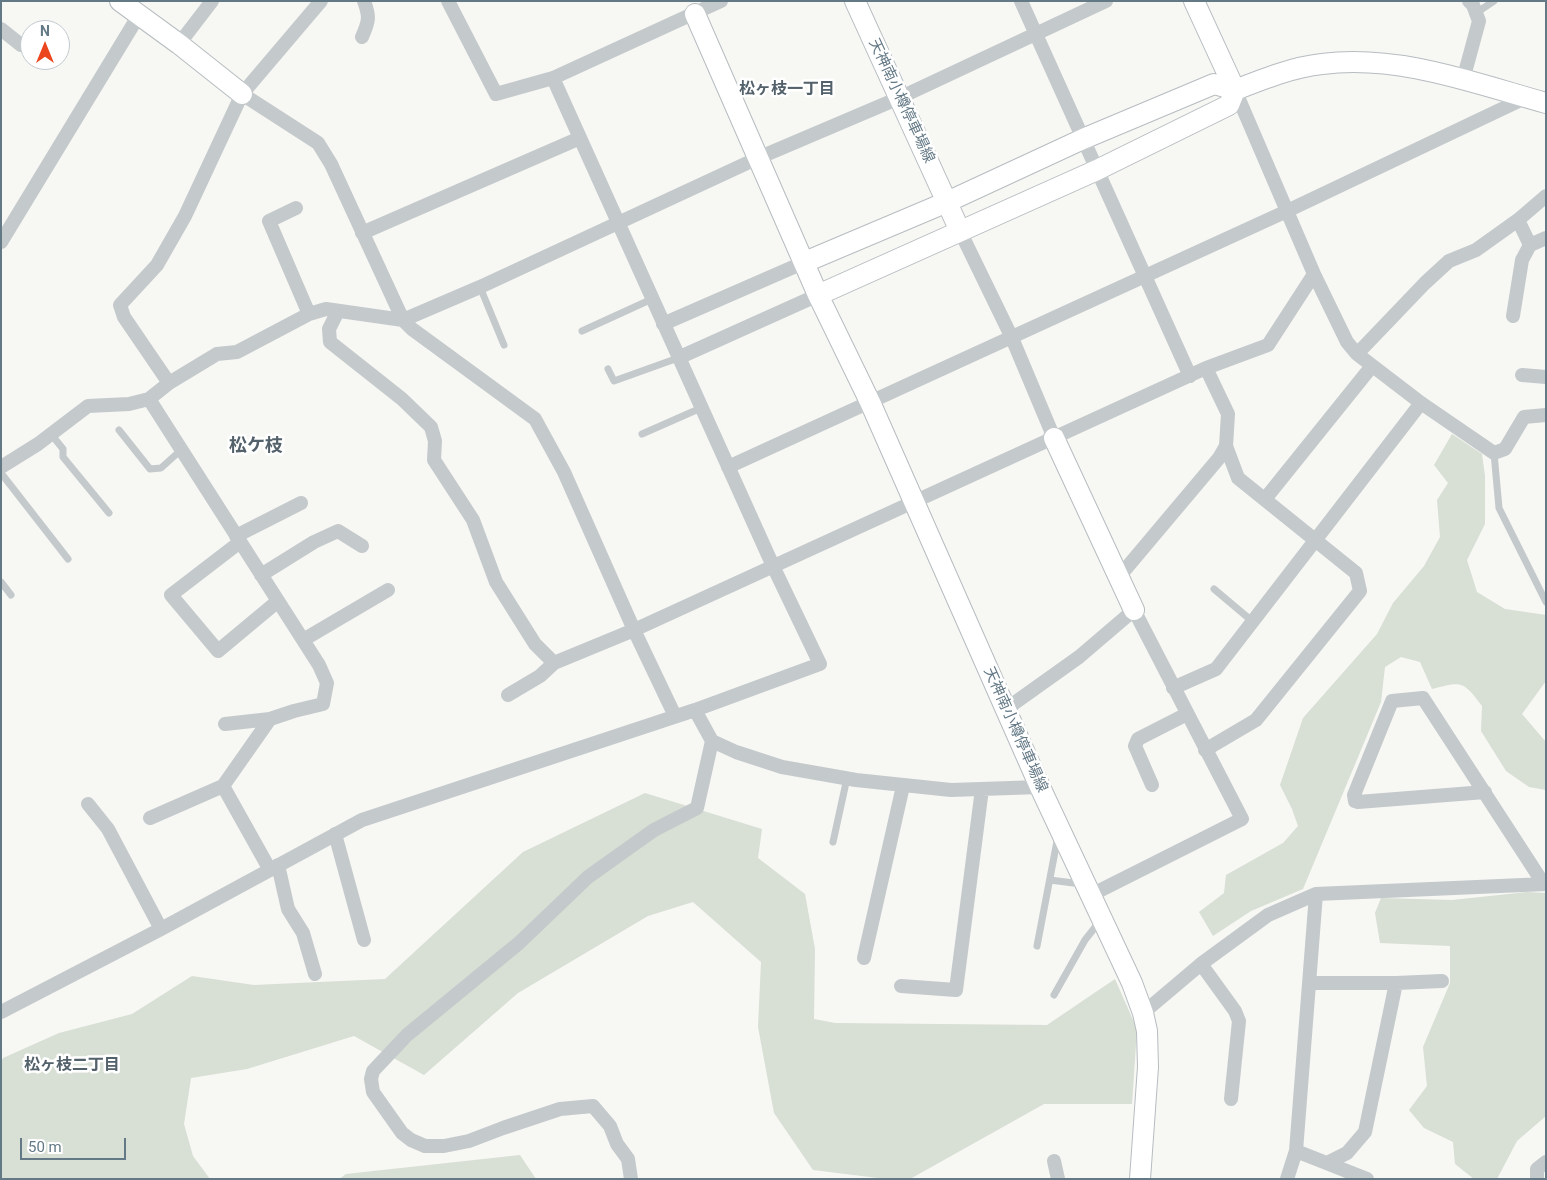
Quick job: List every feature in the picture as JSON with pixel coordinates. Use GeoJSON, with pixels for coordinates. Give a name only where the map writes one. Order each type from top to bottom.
{"type":"FeatureCollection","features":[{"type":"Feature","properties":{"kind":"street"},"geometry":{"type":"LineString","coordinates":[[120,1],[179,44],[242,94],[318,142],[331,164],[403,320],[412,329],[534,419],[564,472],[634,630],[675,716]]}},
{"type":"Feature","properties":{"kind":"street"},"geometry":{"type":"LineString","coordinates":[[179,44],[212,1]]}},
{"type":"Feature","properties":{"kind":"street"},"geometry":{"type":"LineString","coordinates":[[168,383],[124,317],[120,305],[157,265],[185,216],[242,94],[321,1]]}},
{"type":"Feature","properties":{"kind":"street"},"geometry":{"type":"LineString","coordinates":[[362,37],[369,23],[369,14],[364,1]]}},
{"type":"Feature","properties":{"kind":"street"},"geometry":{"type":"LineString","coordinates":[[448,1],[496,94],[553,78],[701,8],[721,1]]}},
{"type":"Feature","properties":{"kind":"street","name":"天神南小樽停車場線"},"geometry":{"type":"LineString","coordinates":[[855,1],[960,231]]}},
{"type":"Feature","properties":{"kind":"street"},"geometry":{"type":"LineString","coordinates":[[1021,1],[1190,376]]}},
{"type":"Feature","properties":{"kind":"street"},"geometry":{"type":"LineString","coordinates":[[1,467],[51,434],[88,406],[130,404],[149,399],[168,383],[217,354],[237,352],[309,314],[326,309],[403,320],[480,287],[758,158],[899,98],[1106,1]]}},
{"type":"Feature","properties":{"kind":"street"},"geometry":{"type":"LineString","coordinates":[[1197,3],[1314,274],[1347,342],[1357,354],[1421,403],[1494,454],[1504,448],[1524,417],[1546,415]]}},
{"type":"Feature","properties":{"kind":"street"},"geometry":{"type":"LineString","coordinates":[[1463,80],[1479,21],[1473,7]]}},
{"type":"Feature","properties":{"kind":"street","name":"天神南小樽停車場線"},"geometry":{"type":"LineString","coordinates":[[701,8],[758,158],[818,295],[870,402],[1040,787],[1132,983],[1143,1013],[1148,1067],[1140,1179]]}},
{"type":"Feature","properties":{"kind":"street"},"geometry":{"type":"LineString","coordinates":[[1,242],[139,15]]}},
{"type":"Feature","properties":{"kind":"street"},"geometry":{"type":"LineString","coordinates":[[1,28],[20,44]]}},
{"type":"Feature","properties":{"kind":"street"},"geometry":{"type":"LineString","coordinates":[[663,324],[947,202],[1083,139],[1214,84],[1235,90],[1300,68],[1322,64],[1379,62],[1463,80],[1546,103]]}},
{"type":"Feature","properties":{"kind":"street"},"geometry":{"type":"LineString","coordinates":[[1,1012],[161,929],[362,820],[695,710],[820,664],[678,358],[553,78]]}},
{"type":"Feature","properties":{"kind":"street"},"geometry":{"type":"LineString","coordinates":[[678,358],[1097,170],[1229,105],[1235,90]]}},
{"type":"Feature","properties":{"kind":"street"},"geometry":{"type":"LineString","coordinates":[[728,467],[1287,211],[1525,98]]}},
{"type":"Feature","properties":{"kind":"street"},"geometry":{"type":"LineString","coordinates":[[362,232],[580,138]]}},
{"type":"Feature","properties":{"kind":"street"},"geometry":{"type":"LineString","coordinates":[[1357,354],[1425,283],[1449,261],[1476,250],[1518,220],[1546,196]]}},
{"type":"Feature","properties":{"kind":"street"},"geometry":{"type":"LineString","coordinates":[[296,208],[269,222],[309,314]]}},
{"type":"Feature","properties":{"kind":"street"},"geometry":{"type":"LineString","coordinates":[[1518,220],[1530,245]]}},
{"type":"Feature","properties":{"kind":"street"},"geometry":{"type":"LineString","coordinates":[[960,231],[1012,338],[1054,438],[1118,578],[1242,819],[1088,890]]}},
{"type":"Feature","properties":{"kind":"street"},"geometry":{"type":"LineString","coordinates":[[1513,316],[1522,260],[1530,245],[1546,238]]}},
{"type":"Feature","properties":{"kind":"street"},"geometry":{"type":"LineString","coordinates":[[508,695],[540,676],[554,663],[634,630],[1206,368],[1268,345],[1314,274]]}},
{"type":"Feature","properties":{"kind":"street"},"geometry":{"type":"LineString","coordinates":[[338,311],[329,329],[330,342],[402,399],[431,427],[435,440],[434,460],[474,520],[496,582],[534,644],[554,663]]}},
{"type":"Feature","properties":{"kind":"street"},"geometry":{"type":"LineString","coordinates":[[1265,499],[1372,366]]}},
{"type":"Feature","properties":{"kind":"street"},"geometry":{"type":"LineString","coordinates":[[1205,750],[1256,720],[1360,591],[1356,573],[1238,478],[1226,446],[1228,414],[1206,368]]}},
{"type":"Feature","properties":{"kind":"street"},"geometry":{"type":"LineString","coordinates":[[1522,375],[1546,377]]}},
{"type":"Feature","properties":{"kind":"street"},"geometry":{"type":"LineString","coordinates":[[149,399],[303,640],[327,683],[323,704],[270,719],[225,724]]}},
{"type":"Feature","properties":{"kind":"street"},"geometry":{"type":"LineString","coordinates":[[1173,688],[1216,668],[1421,403]]}},
{"type":"Feature","properties":{"kind":"street"},"geometry":{"type":"LineString","coordinates":[[1118,578],[1219,458],[1226,446]]}},
{"type":"Feature","properties":{"kind":"street"},"geometry":{"type":"LineString","coordinates":[[278,601],[218,651],[171,595],[238,539],[301,503]]}},
{"type":"Feature","properties":{"kind":"street"},"geometry":{"type":"LineString","coordinates":[[261,575],[314,542],[338,531],[362,546]]}},
{"type":"Feature","properties":{"kind":"street"},"geometry":{"type":"LineString","coordinates":[[303,640],[388,590]]}},
{"type":"Feature","properties":{"kind":"street"},"geometry":{"type":"LineString","coordinates":[[1006,709],[1079,658],[1134,610]]}},
{"type":"Feature","properties":{"kind":"street"},"geometry":{"type":"LineString","coordinates":[[1484,792],[1358,802],[1355,801],[1354,795],[1392,701],[1423,698],[1544,884]]}},
{"type":"Feature","properties":{"kind":"street"},"geometry":{"type":"LineString","coordinates":[[695,710],[712,741],[736,752],[782,767],[903,786],[951,790],[1040,787]]}},
{"type":"Feature","properties":{"kind":"street"},"geometry":{"type":"LineString","coordinates":[[1152,785],[1135,746],[1138,738],[1187,714]]}},
{"type":"Feature","properties":{"kind":"street"},"geometry":{"type":"LineString","coordinates":[[150,818],[223,786],[270,719]]}},
{"type":"Feature","properties":{"kind":"street"},"geometry":{"type":"LineString","coordinates":[[631,1179],[628,1159],[618,1144],[610,1126],[593,1106],[560,1109],[469,1141],[444,1146],[426,1146],[411,1140],[402,1133],[373,1092],[371,1079],[373,1071],[407,1035],[519,942],[588,876],[654,830],[698,808],[712,741]]}},
{"type":"Feature","properties":{"kind":"street"},"geometry":{"type":"LineString","coordinates":[[223,786],[274,868],[288,909],[303,933],[315,974]]}},
{"type":"Feature","properties":{"kind":"street"},"geometry":{"type":"LineString","coordinates":[[864,958],[903,786]]}},
{"type":"Feature","properties":{"kind":"street"},"geometry":{"type":"LineString","coordinates":[[901,986],[956,990],[982,789]]}},
{"type":"Feature","properties":{"kind":"street"},"geometry":{"type":"LineString","coordinates":[[88,804],[108,829],[161,929]]}},
{"type":"Feature","properties":{"kind":"street"},"geometry":{"type":"LineString","coordinates":[[335,834],[364,940]]}},
{"type":"Feature","properties":{"kind":"street"},"geometry":{"type":"LineString","coordinates":[[1143,1013],[1201,964],[1268,915],[1316,894],[1544,884]]}},
{"type":"Feature","properties":{"kind":"street"},"geometry":{"type":"LineString","coordinates":[[1287,1179],[1296,1152],[1316,894]]}},
{"type":"Feature","properties":{"kind":"street"},"geometry":{"type":"LineString","coordinates":[[1201,964],[1235,1011],[1239,1021],[1231,1099]]}},
{"type":"Feature","properties":{"kind":"street"},"geometry":{"type":"LineString","coordinates":[[1309,984],[1442,981]]}},
{"type":"Feature","properties":{"kind":"street"},"geometry":{"type":"LineString","coordinates":[[1327,1164],[1347,1153],[1365,1132],[1396,983]]}},
{"type":"Feature","properties":{"kind":"street"},"geometry":{"type":"LineString","coordinates":[[1296,1152],[1367,1179]]}},
{"type":"Feature","properties":{"kind":"street"},"geometry":{"type":"LineString","coordinates":[[1054,1161],[1058,1179]]}},
{"type":"Feature","properties":{"kind":"street"},"geometry":{"type":"LineString","coordinates":[[1537,1179],[1537,1169],[1546,1162]]}},
{"type":"Feature","properties":{"kind":"lane"},"geometry":{"type":"LineString","coordinates":[[1473,7],[1494,1]]}},
{"type":"Feature","properties":{"kind":"lane"},"geometry":{"type":"LineString","coordinates":[[480,287],[504,345]]}},
{"type":"Feature","properties":{"kind":"lane"},"geometry":{"type":"LineString","coordinates":[[582,331],[652,299]]}},
{"type":"Feature","properties":{"kind":"lane"},"geometry":{"type":"LineString","coordinates":[[608,369],[614,381],[678,358]]}},
{"type":"Feature","properties":{"kind":"lane"},"geometry":{"type":"LineString","coordinates":[[642,434],[701,408]]}},
{"type":"Feature","properties":{"kind":"lane"},"geometry":{"type":"LineString","coordinates":[[119,430],[150,469],[161,468],[181,450]]}},
{"type":"Feature","properties":{"kind":"lane"},"geometry":{"type":"LineString","coordinates":[[51,434],[63,450],[63,457],[109,513]]}},
{"type":"Feature","properties":{"kind":"lane"},"geometry":{"type":"LineString","coordinates":[[1494,454],[1499,508],[1546,602]]}},
{"type":"Feature","properties":{"kind":"lane"},"geometry":{"type":"LineString","coordinates":[[1,473],[68,560]]}},
{"type":"Feature","properties":{"kind":"lane"},"geometry":{"type":"LineString","coordinates":[[1,582],[11,595]]}},
{"type":"Feature","properties":{"kind":"lane"},"geometry":{"type":"LineString","coordinates":[[1214,589],[1252,621]]}},
{"type":"Feature","properties":{"kind":"lane"},"geometry":{"type":"LineString","coordinates":[[833,842],[847,778]]}},
{"type":"Feature","properties":{"kind":"lane"},"geometry":{"type":"LineString","coordinates":[[1037,946],[1060,828]]}},
{"type":"Feature","properties":{"kind":"lane"},"geometry":{"type":"LineString","coordinates":[[1050,880],[1088,890]]}},
{"type":"Feature","properties":{"kind":"lane"},"geometry":{"type":"LineString","coordinates":[[1054,995],[1085,940],[1102,919]]}},
{"type":"Feature","properties":{"kind":"shaded area"},"geometry":{"type":"Polygon","coordinates":[[[1452,434],[1482,454],[1485,476],[1485,524],[1467,560],[1477,592],[1505,609],[1546,615],[1546,681],[1522,714],[1546,742],[1546,790],[1529,787],[1506,771],[1481,731],[1482,706],[1471,692],[1462,685],[1456,684],[1432,689],[1420,662],[1401,657],[1385,667],[1381,702],[1303,889],[1251,911],[1213,936],[1199,912],[1224,893],[1226,875],[1283,843],[1298,826],[1280,785],[1303,718],[1377,634],[1393,603],[1424,566],[1440,537],[1437,500],[1448,483],[1434,465],[1452,434]]]}},
{"type":"Feature","properties":{"kind":"shaded area"},"geometry":{"type":"Polygon","coordinates":[[[645,793],[762,829],[758,858],[805,894],[815,949],[814,1019],[835,1023],[1047,1025],[1115,979],[1137,1029],[1132,1104],[1044,1104],[910,1179],[886,1179],[813,1170],[774,1113],[758,1027],[761,962],[693,902],[648,916],[518,993],[424,1075],[354,1036],[247,1069],[191,1078],[184,1124],[193,1156],[210,1179],[1,1179],[1,1062],[3,1058],[59,1033],[132,1014],[192,976],[254,985],[385,979],[523,852],[645,793]]]}},
{"type":"Feature","properties":{"kind":"shaded area"},"geometry":{"type":"Polygon","coordinates":[[[1527,892],[1546,893],[1546,1116],[1517,1141],[1497,1179],[1474,1179],[1455,1164],[1453,1142],[1424,1128],[1409,1110],[1427,1086],[1423,1047],[1450,983],[1450,946],[1380,943],[1375,913],[1381,898],[1452,900],[1527,892]]]}},
{"type":"Feature","properties":{"kind":"shaded area"},"geometry":{"type":"Polygon","coordinates":[[[520,1155],[536,1179],[339,1179],[346,1174],[520,1155]]]}},
{"type":"Feature","properties":{"kind":"district","name":"松ヶ枝一丁目"},"geometry":{"type":"Point","coordinates":[787,90]}},
{"type":"Feature","properties":{"kind":"district","name":"松ケ枝"},"geometry":{"type":"Point","coordinates":[256,446]}},
{"type":"Feature","properties":{"kind":"district","name":"松ヶ枝二丁目"},"geometry":{"type":"Point","coordinates":[72,1066]}}]}
